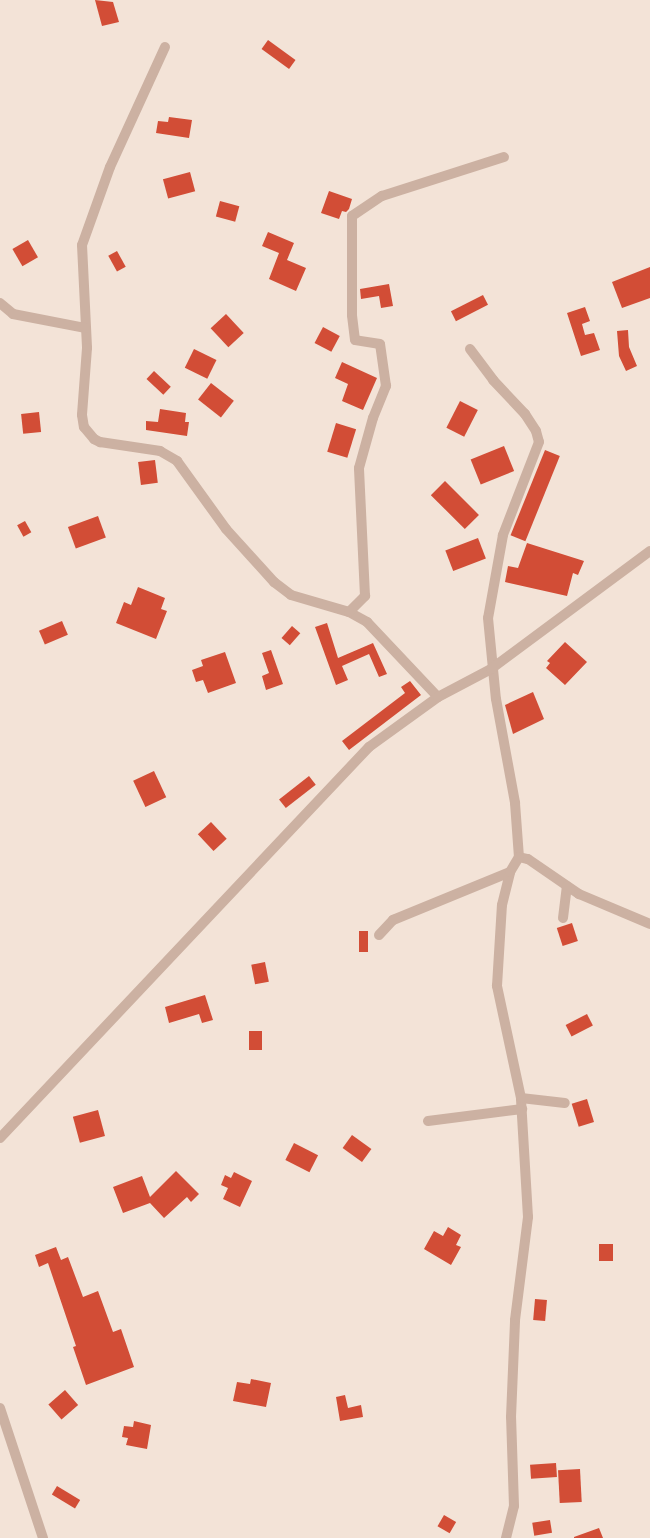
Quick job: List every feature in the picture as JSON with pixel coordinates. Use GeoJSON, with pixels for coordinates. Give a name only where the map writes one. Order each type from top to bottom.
{"type":"FeatureCollection","features":[{"type":"Feature","properties":{"kind":"street"},"geometry":{"type":"LineString","coordinates":[[165,47],[110,167],[82,244],[87,348],[82,415],[88,434],[100,442],[160,451],[177,461],[226,529],[274,582],[291,595],[349,612],[367,622],[383,636],[438,697]]}},
{"type":"Feature","properties":{"kind":"street"},"geometry":{"type":"LineString","coordinates":[[349,612],[365,596],[359,468],[373,418],[386,386],[380,344],[355,340],[352,315],[352,216],[382,196],[504,157]]}},
{"type":"Feature","properties":{"kind":"street"},"geometry":{"type":"LineString","coordinates":[[0,303],[13,314],[86,328]]}},
{"type":"Feature","properties":{"kind":"street"},"geometry":{"type":"LineString","coordinates":[[470,349],[493,380],[525,414],[536,431],[539,442],[503,535],[488,618],[491,669],[515,803],[519,857],[510,872],[502,905],[497,986],[522,1104],[528,1217],[515,1320],[512,1408],[514,1506],[506,1538]]}},
{"type":"Feature","properties":{"kind":"street"},"geometry":{"type":"LineString","coordinates":[[0,1138],[369,747],[438,697],[491,669],[650,551]]}},
{"type":"Feature","properties":{"kind":"street"},"geometry":{"type":"LineString","coordinates":[[519,857],[528,859],[567,886],[614,910],[650,924]]}},
{"type":"Feature","properties":{"kind":"street"},"geometry":{"type":"LineString","coordinates":[[379,934],[393,920],[510,872]]}},
{"type":"Feature","properties":{"kind":"street"},"geometry":{"type":"LineString","coordinates":[[563,918],[567,886]]}},
{"type":"Feature","properties":{"kind":"street"},"geometry":{"type":"LineString","coordinates":[[428,1121],[522,1104],[565,1103]]}},
{"type":"Feature","properties":{"kind":"street"},"geometry":{"type":"LineString","coordinates":[[0,1408],[43,1538]]}},
{"type":"Feature","properties":{"kind":"building"},"geometry":{"type":"Polygon","coordinates":[[[95,0],[113,2],[119,22],[102,26],[95,0]]]}},
{"type":"Feature","properties":{"kind":"building"},"geometry":{"type":"Polygon","coordinates":[[[268,40],[296,60],[289,69],[262,49],[268,40]]]}},
{"type":"Feature","properties":{"kind":"building"},"geometry":{"type":"Polygon","coordinates":[[[169,117],[192,120],[189,138],[156,133],[158,121],[168,122],[169,117]]]}},
{"type":"Feature","properties":{"kind":"building"},"geometry":{"type":"Polygon","coordinates":[[[190,172],[195,191],[168,199],[163,179],[190,172]]]}},
{"type":"Feature","properties":{"kind":"building"},"geometry":{"type":"Polygon","coordinates":[[[329,191],[352,199],[349,209],[346,212],[342,211],[339,219],[321,213],[329,191]]]}},
{"type":"Feature","properties":{"kind":"building"},"geometry":{"type":"Polygon","coordinates":[[[220,201],[239,206],[235,222],[216,216],[220,201]]]}},
{"type":"Feature","properties":{"kind":"building"},"geometry":{"type":"Polygon","coordinates":[[[268,232],[294,243],[287,260],[306,268],[296,291],[269,279],[279,253],[262,246],[268,232]]]}},
{"type":"Feature","properties":{"kind":"building"},"geometry":{"type":"Polygon","coordinates":[[[28,240],[38,257],[22,266],[12,249],[28,240]]]}},
{"type":"Feature","properties":{"kind":"building"},"geometry":{"type":"Polygon","coordinates":[[[117,251],[126,267],[117,272],[108,256],[117,251]]]}},
{"type":"Feature","properties":{"kind":"building"},"geometry":{"type":"Polygon","coordinates":[[[650,267],[650,298],[622,308],[612,282],[650,267]]]}},
{"type":"Feature","properties":{"kind":"building"},"geometry":{"type":"Polygon","coordinates":[[[389,284],[393,306],[381,308],[379,296],[361,299],[360,289],[389,284]]]}},
{"type":"Feature","properties":{"kind":"building"},"geometry":{"type":"Polygon","coordinates":[[[483,295],[488,305],[456,321],[451,311],[483,295]]]}},
{"type":"Feature","properties":{"kind":"building"},"geometry":{"type":"Polygon","coordinates":[[[585,307],[590,321],[582,324],[585,335],[594,333],[600,350],[581,356],[567,313],[585,307]]]}},
{"type":"Feature","properties":{"kind":"building"},"geometry":{"type":"Polygon","coordinates":[[[226,314],[244,333],[228,347],[211,328],[226,314]]]}},
{"type":"Feature","properties":{"kind":"building"},"geometry":{"type":"Polygon","coordinates":[[[323,327],[340,336],[331,352],[315,343],[323,327]]]}},
{"type":"Feature","properties":{"kind":"building"},"geometry":{"type":"Polygon","coordinates":[[[628,330],[629,347],[637,366],[626,371],[619,356],[617,331],[628,330]]]}},
{"type":"Feature","properties":{"kind":"building"},"geometry":{"type":"Polygon","coordinates":[[[194,349],[216,360],[207,379],[185,368],[194,349]]]}},
{"type":"Feature","properties":{"kind":"building"},"geometry":{"type":"Polygon","coordinates":[[[342,362],[377,378],[363,410],[342,401],[348,384],[335,378],[342,362]]]}},
{"type":"Feature","properties":{"kind":"building"},"geometry":{"type":"Polygon","coordinates":[[[154,371],[171,387],[163,395],[146,379],[154,371]]]}},
{"type":"Feature","properties":{"kind":"building"},"geometry":{"type":"Polygon","coordinates":[[[211,383],[234,401],[221,417],[198,400],[211,383]]]}},
{"type":"Feature","properties":{"kind":"building"},"geometry":{"type":"Polygon","coordinates":[[[460,401],[478,410],[464,437],[446,428],[460,401]]]}},
{"type":"Feature","properties":{"kind":"building"},"geometry":{"type":"Polygon","coordinates":[[[160,409],[186,413],[185,422],[189,422],[187,436],[146,430],[146,421],[158,422],[160,409]]]}},
{"type":"Feature","properties":{"kind":"building"},"geometry":{"type":"Polygon","coordinates":[[[39,412],[41,432],[23,434],[21,414],[39,412]]]}},
{"type":"Feature","properties":{"kind":"building"},"geometry":{"type":"Polygon","coordinates":[[[336,423],[356,429],[347,458],[327,452],[336,423]]]}},
{"type":"Feature","properties":{"kind":"building"},"geometry":{"type":"Polygon","coordinates":[[[504,446],[514,471],[481,485],[471,459],[504,446]]]}},
{"type":"Feature","properties":{"kind":"building"},"geometry":{"type":"Polygon","coordinates":[[[545,450],[560,456],[525,541],[511,535],[545,450]]]}},
{"type":"Feature","properties":{"kind":"building"},"geometry":{"type":"Polygon","coordinates":[[[155,460],[158,483],[141,485],[138,462],[155,460]]]}},
{"type":"Feature","properties":{"kind":"building"},"geometry":{"type":"Polygon","coordinates":[[[445,481],[479,515],[465,529],[431,495],[445,481]]]}},
{"type":"Feature","properties":{"kind":"building"},"geometry":{"type":"Polygon","coordinates":[[[98,516],[106,538],[76,549],[68,527],[98,516]]]}},
{"type":"Feature","properties":{"kind":"building"},"geometry":{"type":"Polygon","coordinates":[[[25,521],[31,532],[23,537],[17,525],[25,521]]]}},
{"type":"Feature","properties":{"kind":"building"},"geometry":{"type":"Polygon","coordinates":[[[478,538],[486,559],[453,571],[445,551],[478,538]]]}},
{"type":"Feature","properties":{"kind":"building"},"geometry":{"type":"Polygon","coordinates":[[[527,543],[584,561],[578,575],[573,573],[567,596],[505,582],[508,566],[518,568],[527,543]]]}},
{"type":"Feature","properties":{"kind":"building"},"geometry":{"type":"Polygon","coordinates":[[[138,587],[165,598],[161,609],[167,611],[156,639],[116,623],[124,602],[131,605],[138,587]]]}},
{"type":"Feature","properties":{"kind":"building"},"geometry":{"type":"Polygon","coordinates":[[[62,621],[68,635],[45,645],[39,631],[62,621]]]}},
{"type":"Feature","properties":{"kind":"building"},"geometry":{"type":"Polygon","coordinates":[[[327,623],[338,658],[373,643],[387,674],[379,677],[369,654],[342,666],[348,680],[336,685],[315,627],[327,623]]]}},
{"type":"Feature","properties":{"kind":"building"},"geometry":{"type":"Polygon","coordinates":[[[292,626],[300,633],[290,645],[282,638],[292,626]]]}},
{"type":"Feature","properties":{"kind":"building"},"geometry":{"type":"Polygon","coordinates":[[[565,642],[587,662],[565,685],[546,668],[550,663],[547,661],[565,642]]]}},
{"type":"Feature","properties":{"kind":"building"},"geometry":{"type":"Polygon","coordinates":[[[271,650],[283,684],[266,690],[262,676],[269,673],[262,653],[271,650]]]}},
{"type":"Feature","properties":{"kind":"building"},"geometry":{"type":"Polygon","coordinates":[[[225,652],[236,683],[208,693],[203,680],[196,682],[192,670],[203,666],[201,660],[225,652]]]}},
{"type":"Feature","properties":{"kind":"building"},"geometry":{"type":"Polygon","coordinates":[[[410,681],[421,695],[349,750],[342,741],[405,693],[401,687],[410,681]]]}},
{"type":"Feature","properties":{"kind":"building"},"geometry":{"type":"Polygon","coordinates":[[[533,692],[544,719],[513,734],[505,705],[533,692]]]}},
{"type":"Feature","properties":{"kind":"building"},"geometry":{"type":"Polygon","coordinates":[[[154,771],[166,797],[145,807],[133,781],[154,771]]]}},
{"type":"Feature","properties":{"kind":"building"},"geometry":{"type":"Polygon","coordinates":[[[309,776],[316,785],[286,808],[279,799],[309,776]]]}},
{"type":"Feature","properties":{"kind":"building"},"geometry":{"type":"Polygon","coordinates":[[[211,822],[227,839],[214,851],[198,834],[211,822]]]}},
{"type":"Feature","properties":{"kind":"building"},"geometry":{"type":"Polygon","coordinates":[[[572,923],[578,941],[563,946],[557,928],[572,923]]]}},
{"type":"Feature","properties":{"kind":"building"},"geometry":{"type":"Polygon","coordinates":[[[359,931],[368,931],[368,952],[359,952],[359,931]]]}},
{"type":"Feature","properties":{"kind":"building"},"geometry":{"type":"Polygon","coordinates":[[[265,962],[269,982],[255,984],[251,965],[265,962]]]}},
{"type":"Feature","properties":{"kind":"building"},"geometry":{"type":"Polygon","coordinates":[[[205,995],[213,1020],[202,1023],[199,1014],[169,1023],[165,1007],[205,995]]]}},
{"type":"Feature","properties":{"kind":"building"},"geometry":{"type":"Polygon","coordinates":[[[587,1014],[593,1026],[572,1036],[566,1025],[587,1014]]]}},
{"type":"Feature","properties":{"kind":"building"},"geometry":{"type":"Polygon","coordinates":[[[249,1031],[262,1031],[262,1050],[249,1050],[249,1031]]]}},
{"type":"Feature","properties":{"kind":"building"},"geometry":{"type":"Polygon","coordinates":[[[587,1099],[594,1122],[579,1127],[572,1104],[587,1099]]]}},
{"type":"Feature","properties":{"kind":"building"},"geometry":{"type":"Polygon","coordinates":[[[98,1110],[105,1136],[80,1143],[73,1117],[98,1110]]]}},
{"type":"Feature","properties":{"kind":"building"},"geometry":{"type":"Polygon","coordinates":[[[352,1135],[371,1149],[362,1162],[343,1148],[352,1135]]]}},
{"type":"Feature","properties":{"kind":"building"},"geometry":{"type":"Polygon","coordinates":[[[294,1143],[318,1155],[309,1172],[285,1160],[294,1143]]]}},
{"type":"Feature","properties":{"kind":"building"},"geometry":{"type":"Polygon","coordinates":[[[176,1171],[199,1194],[191,1202],[187,1197],[164,1218],[150,1203],[123,1213],[113,1187],[142,1176],[150,1197],[176,1171]]]}},
{"type":"Feature","properties":{"kind":"building"},"geometry":{"type":"Polygon","coordinates":[[[234,1172],[252,1181],[240,1207],[223,1199],[228,1188],[221,1185],[225,1175],[231,1178],[234,1172]]]}},
{"type":"Feature","properties":{"kind":"building"},"geometry":{"type":"Polygon","coordinates":[[[448,1227],[461,1235],[456,1245],[461,1247],[451,1265],[424,1249],[434,1231],[443,1236],[448,1227]]]}},
{"type":"Feature","properties":{"kind":"building"},"geometry":{"type":"Polygon","coordinates":[[[599,1244],[613,1244],[613,1261],[599,1261],[599,1244]]]}},
{"type":"Feature","properties":{"kind":"building"},"geometry":{"type":"Polygon","coordinates":[[[56,1247],[61,1260],[68,1257],[83,1297],[98,1291],[113,1332],[121,1329],[134,1367],[86,1385],[73,1347],[76,1346],[48,1263],[39,1267],[35,1255],[56,1247]]]}},
{"type":"Feature","properties":{"kind":"building"},"geometry":{"type":"Polygon","coordinates":[[[535,1299],[547,1300],[545,1321],[533,1320],[535,1299]]]}},
{"type":"Feature","properties":{"kind":"building"},"geometry":{"type":"Polygon","coordinates":[[[251,1379],[271,1383],[266,1407],[233,1401],[237,1382],[250,1384],[251,1379]]]}},
{"type":"Feature","properties":{"kind":"building"},"geometry":{"type":"Polygon","coordinates":[[[65,1390],[78,1405],[62,1420],[48,1404],[65,1390]]]}},
{"type":"Feature","properties":{"kind":"building"},"geometry":{"type":"Polygon","coordinates":[[[345,1395],[348,1408],[361,1405],[363,1417],[340,1421],[336,1397],[345,1395]]]}},
{"type":"Feature","properties":{"kind":"building"},"geometry":{"type":"Polygon","coordinates":[[[134,1421],[151,1425],[147,1449],[126,1445],[128,1438],[122,1437],[124,1426],[133,1427],[134,1421]]]}},
{"type":"Feature","properties":{"kind":"building"},"geometry":{"type":"Polygon","coordinates":[[[556,1463],[557,1477],[531,1479],[530,1465],[556,1463]]]}},
{"type":"Feature","properties":{"kind":"building"},"geometry":{"type":"Polygon","coordinates":[[[580,1469],[582,1502],[560,1503],[558,1470],[580,1469]]]}},
{"type":"Feature","properties":{"kind":"building"},"geometry":{"type":"Polygon","coordinates":[[[57,1486],[80,1500],[75,1508],[52,1495],[57,1486]]]}},
{"type":"Feature","properties":{"kind":"building"},"geometry":{"type":"Polygon","coordinates":[[[444,1515],[456,1522],[450,1533],[438,1526],[444,1515]]]}},
{"type":"Feature","properties":{"kind":"building"},"geometry":{"type":"Polygon","coordinates":[[[550,1520],[552,1533],[534,1536],[532,1523],[550,1520]]]}},
{"type":"Feature","properties":{"kind":"building"},"geometry":{"type":"Polygon","coordinates":[[[599,1528],[603,1538],[574,1538],[574,1537],[599,1528]]]}}]}
